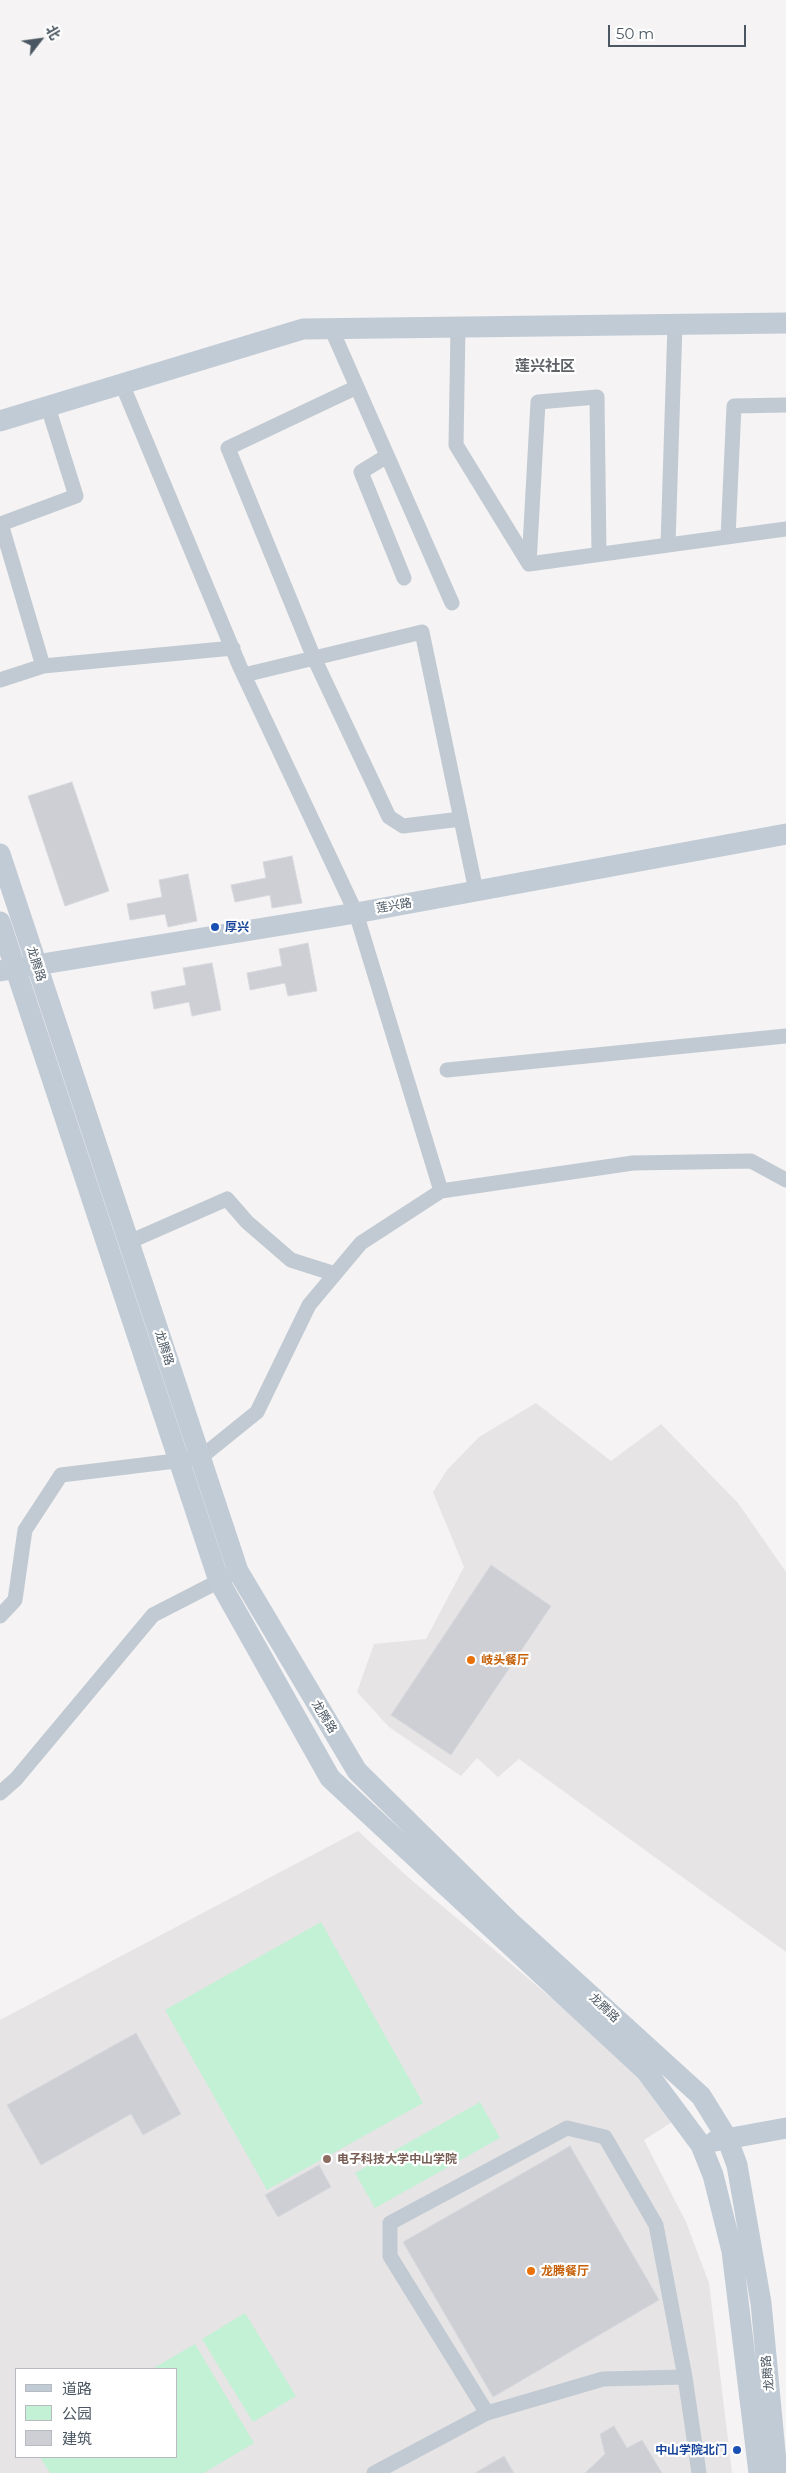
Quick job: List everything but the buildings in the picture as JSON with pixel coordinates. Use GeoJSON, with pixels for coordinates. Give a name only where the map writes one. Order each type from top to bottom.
{"type":"FeatureCollection","features":[{"type":"Feature","properties":{"kind":"street"},"geometry":{"type":"LineString","coordinates":[[0,421],[303,329],[786,323]]}},
{"type":"Feature","properties":{"kind":"street"},"geometry":{"type":"LineString","coordinates":[[668,545],[675,324]]}},
{"type":"Feature","properties":{"kind":"street"},"geometry":{"type":"LineString","coordinates":[[458,327],[456,445],[528,564]]}},
{"type":"Feature","properties":{"kind":"street"},"geometry":{"type":"LineString","coordinates":[[330,328],[452,604]]}},
{"type":"Feature","properties":{"kind":"street"},"geometry":{"type":"LineString","coordinates":[[122,384],[244,675],[356,913],[441,1191]]}},
{"type":"Feature","properties":{"kind":"street"},"geometry":{"type":"LineString","coordinates":[[357,387],[228,448],[314,658],[389,817],[403,826],[461,819]]}},
{"type":"Feature","properties":{"kind":"street"},"geometry":{"type":"LineString","coordinates":[[528,564],[538,402],[597,397],[599,554]]}},
{"type":"Feature","properties":{"kind":"street"},"geometry":{"type":"LineString","coordinates":[[728,537],[734,406],[786,404]]}},
{"type":"Feature","properties":{"kind":"street"},"geometry":{"type":"LineString","coordinates":[[43,666],[1,524],[76,496],[48,407]]}},
{"type":"Feature","properties":{"kind":"street"},"geometry":{"type":"LineString","coordinates":[[387,456],[361,472],[404,578]]}},
{"type":"Feature","properties":{"kind":"street"},"geometry":{"type":"LineString","coordinates":[[528,564],[786,529]]}},
{"type":"Feature","properties":{"kind":"street"},"geometry":{"type":"LineString","coordinates":[[244,675],[422,632],[476,891]]}},
{"type":"Feature","properties":{"kind":"street"},"geometry":{"type":"LineString","coordinates":[[0,680],[43,666],[233,648]]}},
{"type":"Feature","properties":{"kind":"street","name":"莲兴路"},"geometry":{"type":"LineString","coordinates":[[8,970],[356,913],[786,834]]}},
{"type":"Feature","properties":{"kind":"street","name":"龙腾路"},"geometry":{"type":"LineString","coordinates":[[0,854],[129,1242],[189,1459],[219,1581],[330,1778],[646,2071],[700,2145],[712,2175],[732,2251],[759,2473]]}},
{"type":"Feature","properties":{"kind":"street","name":"龙腾路"},"geometry":{"type":"LineString","coordinates":[[0,922],[8,970],[189,1459],[238,1571],[357,1771],[510,1922],[700,2096],[727,2138],[737,2165],[761,2303],[777,2473]]}},
{"type":"Feature","properties":{"kind":"street"},"geometry":{"type":"LineString","coordinates":[[447,1070],[786,1036]]}},
{"type":"Feature","properties":{"kind":"street"},"geometry":{"type":"LineString","coordinates":[[0,1616],[15,1600],[25,1530],[61,1475],[189,1459],[257,1412],[309,1305],[361,1243],[441,1191],[633,1162],[751,1161],[786,1180]]}},
{"type":"Feature","properties":{"kind":"street"},"geometry":{"type":"LineString","coordinates":[[129,1242],[227,1199],[247,1222],[291,1260],[335,1274]]}},
{"type":"Feature","properties":{"kind":"street"},"geometry":{"type":"LineString","coordinates":[[0,1793],[16,1779],[153,1615],[238,1571]]}},
{"type":"Feature","properties":{"kind":"street"},"geometry":{"type":"LineString","coordinates":[[487,2413],[390,2256],[390,2223],[567,2128],[605,2137],[656,2225],[685,2377],[699,2473]]}},
{"type":"Feature","properties":{"kind":"street"},"geometry":{"type":"LineString","coordinates":[[700,2145],[727,2138],[786,2128]]}},
{"type":"Feature","properties":{"kind":"street"},"geometry":{"type":"LineString","coordinates":[[374,2473],[487,2413],[603,2379],[685,2377]]}},
{"type":"Feature","properties":{"kind":"shaded area"},"geometry":{"type":"Polygon","coordinates":[[[536,1403],[611,1461],[661,1424],[738,1503],[786,1572],[786,1952],[519,1759],[498,1777],[477,1758],[461,1776],[389,1727],[357,1692],[374,1644],[426,1639],[464,1567],[433,1492],[447,1470],[479,1437],[536,1403]]]}},
{"type":"Feature","properties":{"kind":"shaded area","name":"电子科技大学中山学院"},"geometry":{"type":"Polygon","coordinates":[[[358,1831],[409,1878],[549,1996],[613,2040],[675,2120],[644,2140],[686,2222],[709,2283],[732,2473],[0,2473],[0,2020],[358,1831]]]}},
{"type":"Feature","properties":{"kind":"green space"},"geometry":{"type":"Polygon","coordinates":[[[321,1922],[423,2103],[267,2190],[165,2010],[321,1922]]]}},
{"type":"Feature","properties":{"kind":"green space"},"geometry":{"type":"Polygon","coordinates":[[[480,2102],[500,2138],[375,2208],[355,2173],[480,2102]]]}},
{"type":"Feature","properties":{"kind":"green space"},"geometry":{"type":"Polygon","coordinates":[[[245,2313],[296,2396],[253,2422],[202,2339],[245,2313]]]}},
{"type":"Feature","properties":{"kind":"green space"},"geometry":{"type":"Polygon","coordinates":[[[195,2344],[254,2443],[204,2473],[50,2473],[41,2458],[178,2458],[178,2368],[154,2368],[195,2344]]]}},
{"type":"Feature","properties":{"kind":"place","name":"厚兴"},"geometry":{"type":"Point","coordinates":[215,927]}},
{"type":"Feature","properties":{"kind":"place","name":"岐头餐厅"},"geometry":{"type":"Point","coordinates":[471,1660]}},
{"type":"Feature","properties":{"kind":"place","name":"电子科技大学中山学院"},"geometry":{"type":"Point","coordinates":[327,2159]}},
{"type":"Feature","properties":{"kind":"place","name":"龙腾餐厅"},"geometry":{"type":"Point","coordinates":[531,2271]}},
{"type":"Feature","properties":{"kind":"place","name":"中山学院北门"},"geometry":{"type":"Point","coordinates":[737,2450]}},
{"type":"Feature","properties":{"kind":"district","name":"莲兴社区"},"geometry":{"type":"Point","coordinates":[545,367]}}]}
